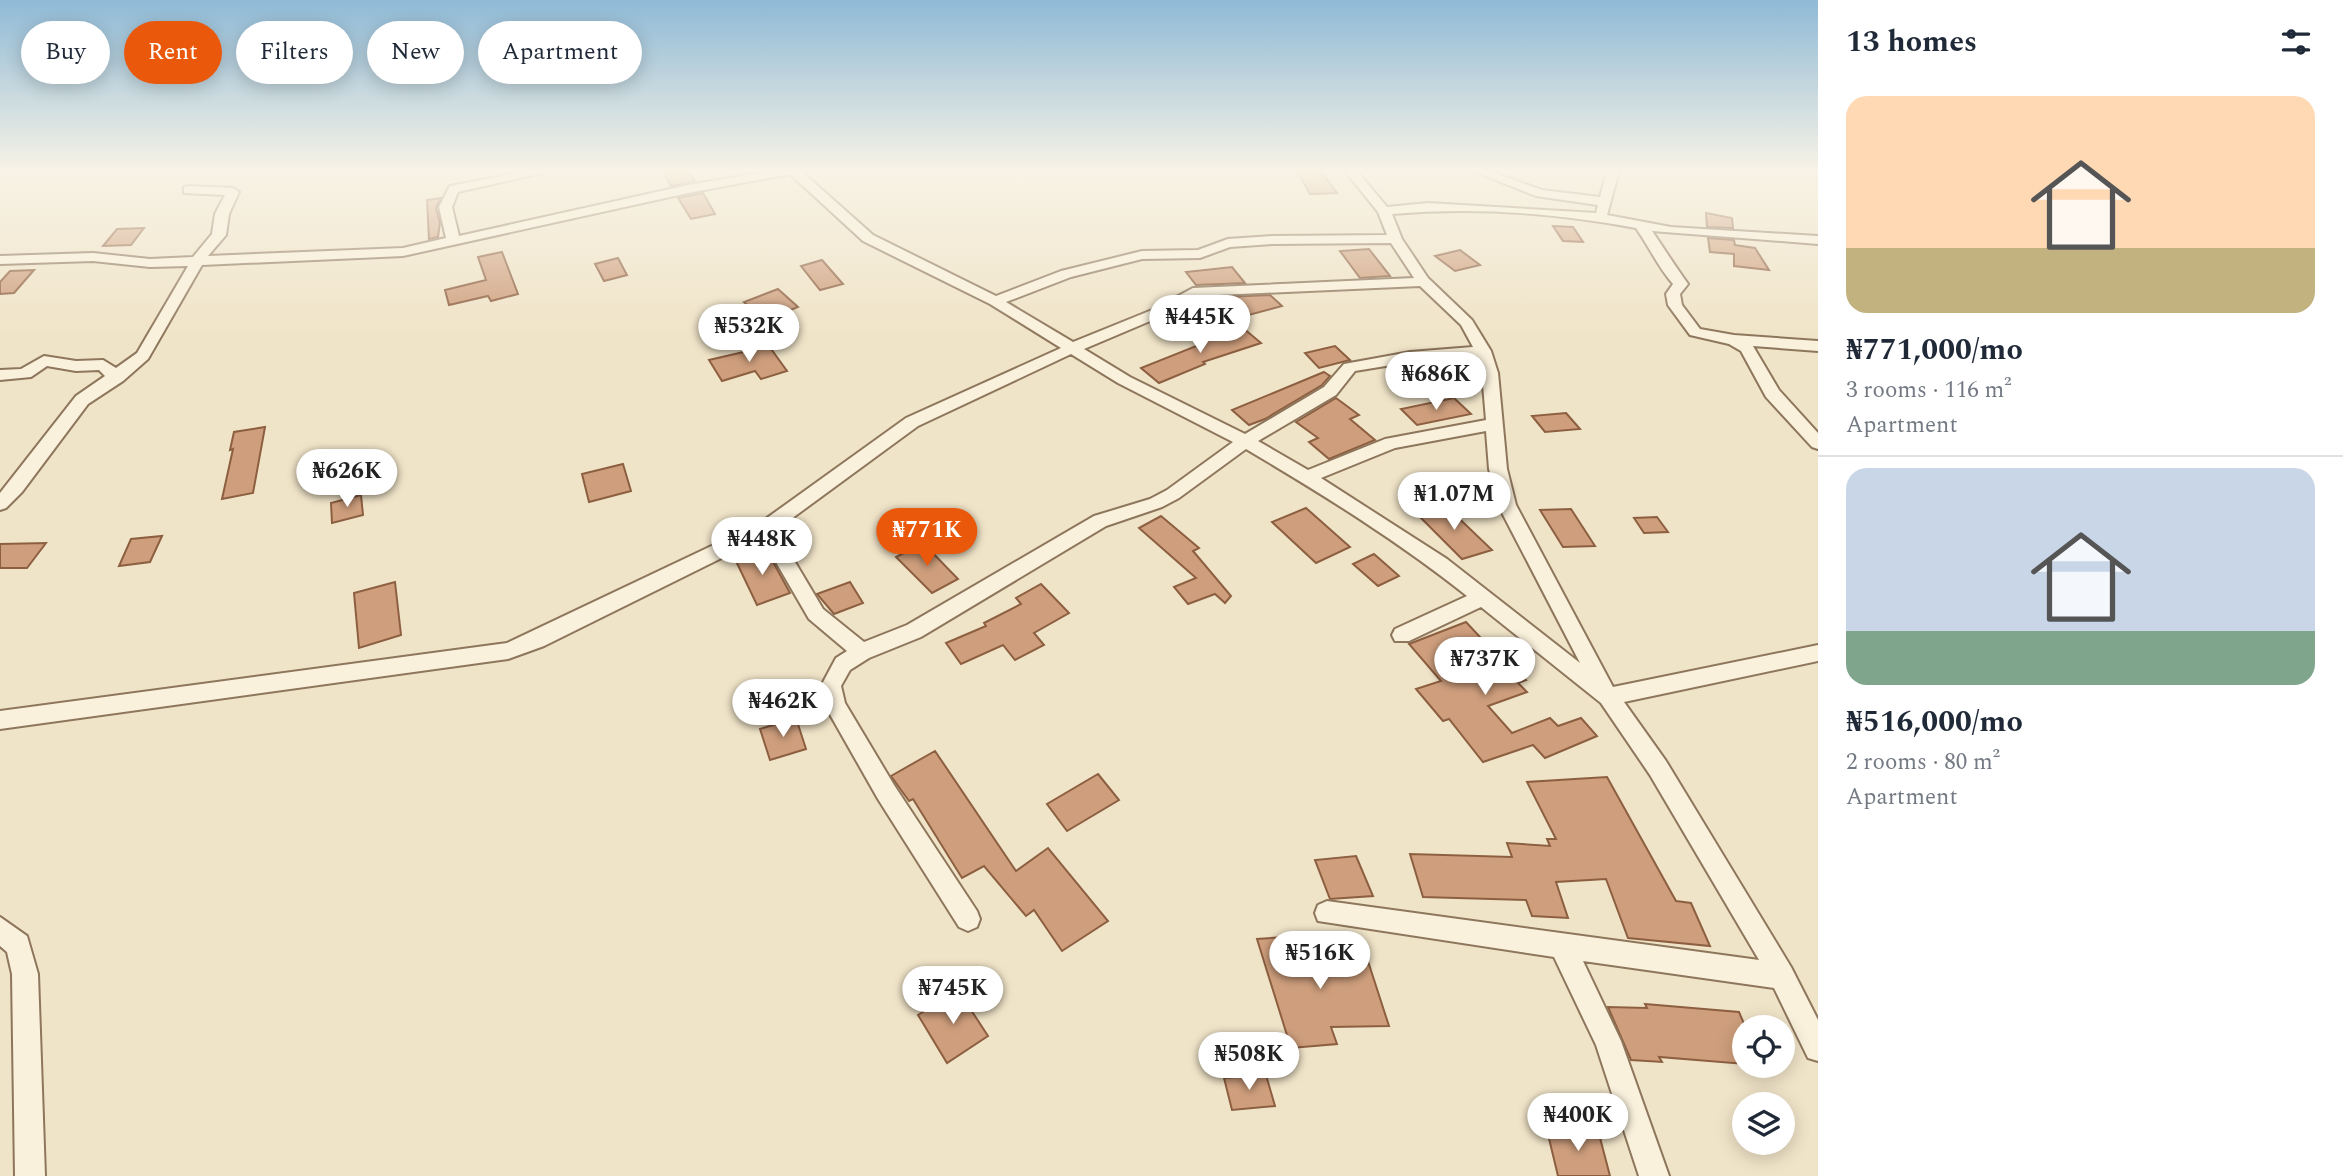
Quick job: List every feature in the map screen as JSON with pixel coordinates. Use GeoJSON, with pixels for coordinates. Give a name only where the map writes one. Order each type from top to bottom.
{"type":"FeatureCollection","features":[{"type":"Feature","properties":{"kind":"street"},"geometry":{"type":"LineString","coordinates":[[0,504],[16,488],[82,400],[117,378],[143,356],[200,258],[222,226]]}},
{"type":"Feature","properties":{"kind":"street"},"geometry":{"type":"LineString","coordinates":[[450,226],[454,242]]}},
{"type":"Feature","properties":{"kind":"street"},"geometry":{"type":"LineString","coordinates":[[0,260],[93,257],[150,263],[200,258],[389,253],[525,226]]}},
{"type":"Feature","properties":{"kind":"street"},"geometry":{"type":"LineString","coordinates":[[854,226],[868,238],[904,259],[995,301],[1152,395],[1245,441],[1389,528],[1484,597],[1556,659],[1608,697],[1818,653]]}},
{"type":"Feature","properties":{"kind":"street"},"geometry":{"type":"LineString","coordinates":[[1390,226],[1395,239],[1423,281],[1467,323],[1483,351],[1490,373],[1498,468],[1507,505],[1608,697],[1658,768],[1782,976],[1818,1048]]}},
{"type":"Feature","properties":{"kind":"street"},"geometry":{"type":"LineString","coordinates":[[1638,226],[1818,240]]}},
{"type":"Feature","properties":{"kind":"street"},"geometry":{"type":"LineString","coordinates":[[1642,227],[1663,257],[1664,265],[1681,284],[1673,298],[1689,327],[1702,335],[1734,340],[1818,345]]}},
{"type":"Feature","properties":{"kind":"street"},"geometry":{"type":"LineString","coordinates":[[995,301],[1066,274],[1142,256],[1209,253],[1228,243],[1272,240],[1395,239]]}},
{"type":"Feature","properties":{"kind":"street"},"geometry":{"type":"LineString","coordinates":[[0,720],[508,651],[537,640],[766,528],[912,422],[1112,330],[1157,313],[1193,292],[1423,281]]}},
{"type":"Feature","properties":{"kind":"street"},"geometry":{"type":"LineString","coordinates":[[1734,340],[1747,348],[1772,393],[1818,443]]}},
{"type":"Feature","properties":{"kind":"street"},"geometry":{"type":"LineString","coordinates":[[968,919],[886,792],[835,705],[831,686],[844,664],[862,652],[914,631],[1114,514],[1156,503],[1245,441],[1330,391],[1350,367],[1410,357],[1483,351]]}},
{"type":"Feature","properties":{"kind":"street"},"geometry":{"type":"LineString","coordinates":[[0,375],[24,374],[44,360],[76,366],[103,365],[117,378]]}},
{"type":"Feature","properties":{"kind":"street"},"geometry":{"type":"LineString","coordinates":[[1307,477],[1391,443],[1494,424]]}},
{"type":"Feature","properties":{"kind":"street"},"geometry":{"type":"LineString","coordinates":[[766,528],[816,614],[862,652]]}},
{"type":"Feature","properties":{"kind":"street"},"geometry":{"type":"LineString","coordinates":[[1402,635],[1484,597]]}},
{"type":"Feature","properties":{"kind":"street"},"geometry":{"type":"LineString","coordinates":[[1327,913],[1782,976]]}},
{"type":"Feature","properties":{"kind":"street"},"geometry":{"type":"LineString","coordinates":[[0,929],[18,945],[25,974],[30,1176]]}},
{"type":"Feature","properties":{"kind":"street"},"geometry":{"type":"LineString","coordinates":[[1562,946],[1608,1041],[1654,1176]]}},
{"type":"Feature","properties":{"kind":"building"},"geometry":{"type":"Polygon","coordinates":[[[428,226],[440,226],[438,237],[429,239],[428,226]]]}},
{"type":"Feature","properties":{"kind":"building"},"geometry":{"type":"Polygon","coordinates":[[[1553,226],[1573,227],[1583,242],[1563,241],[1553,226]]]}},
{"type":"Feature","properties":{"kind":"building"},"geometry":{"type":"Polygon","coordinates":[[[1733,226],[1733,228],[1707,227],[1733,226]]]}},
{"type":"Feature","properties":{"kind":"building"},"geometry":{"type":"Polygon","coordinates":[[[144,228],[131,245],[103,246],[117,229],[144,228]]]}},
{"type":"Feature","properties":{"kind":"building"},"geometry":{"type":"Polygon","coordinates":[[[1708,238],[1734,240],[1735,245],[1755,248],[1769,270],[1734,266],[1734,254],[1710,252],[1708,238]]]}},
{"type":"Feature","properties":{"kind":"building"},"geometry":{"type":"Polygon","coordinates":[[[1369,249],[1390,276],[1360,278],[1340,251],[1369,249]]]}},
{"type":"Feature","properties":{"kind":"building"},"geometry":{"type":"Polygon","coordinates":[[[1460,250],[1480,265],[1455,271],[1435,256],[1460,250]]]}},
{"type":"Feature","properties":{"kind":"building"},"geometry":{"type":"Polygon","coordinates":[[[502,252],[518,294],[491,301],[488,296],[449,305],[445,290],[486,280],[478,257],[502,252]]]}},
{"type":"Feature","properties":{"kind":"building"},"geometry":{"type":"Polygon","coordinates":[[[618,258],[627,275],[604,281],[595,264],[618,258]]]}},
{"type":"Feature","properties":{"kind":"building"},"geometry":{"type":"Polygon","coordinates":[[[822,260],[843,284],[820,290],[801,266],[822,260]]]}},
{"type":"Feature","properties":{"kind":"building"},"geometry":{"type":"Polygon","coordinates":[[[1232,267],[1245,283],[1196,285],[1186,272],[1232,267]]]}},
{"type":"Feature","properties":{"kind":"building"},"geometry":{"type":"Polygon","coordinates":[[[34,270],[14,293],[0,294],[0,282],[10,271],[34,270]]]}},
{"type":"Feature","properties":{"kind":"building"},"geometry":{"type":"Polygon","coordinates":[[[778,289],[798,307],[764,321],[744,302],[778,289]]]}},
{"type":"Feature","properties":{"kind":"building"},"geometry":{"type":"Polygon","coordinates":[[[1270,295],[1282,306],[1245,316],[1226,297],[1270,295]]]}},
{"type":"Feature","properties":{"kind":"building"},"geometry":{"type":"Polygon","coordinates":[[[1243,328],[1261,343],[1203,362],[1205,364],[1159,383],[1141,368],[1199,345],[1197,343],[1243,328]]]}},
{"type":"Feature","properties":{"kind":"building"},"geometry":{"type":"Polygon","coordinates":[[[769,346],[787,371],[761,379],[755,371],[722,381],[709,360],[769,346]]]}},
{"type":"Feature","properties":{"kind":"building"},"geometry":{"type":"Polygon","coordinates":[[[1335,346],[1350,360],[1319,368],[1305,353],[1335,346]]]}},
{"type":"Feature","properties":{"kind":"building"},"geometry":{"type":"Polygon","coordinates":[[[1324,372],[1330,376],[1322,385],[1265,419],[1249,425],[1232,410],[1324,372]]]}},
{"type":"Feature","properties":{"kind":"building"},"geometry":{"type":"Polygon","coordinates":[[[1336,398],[1359,415],[1350,419],[1375,440],[1329,459],[1309,442],[1318,438],[1296,422],[1336,398]]]}},
{"type":"Feature","properties":{"kind":"building"},"geometry":{"type":"Polygon","coordinates":[[[1454,398],[1471,414],[1417,425],[1401,409],[1454,398]]]}},
{"type":"Feature","properties":{"kind":"building"},"geometry":{"type":"Polygon","coordinates":[[[1566,413],[1580,429],[1545,432],[1532,416],[1566,413]]]}},
{"type":"Feature","properties":{"kind":"building"},"geometry":{"type":"Polygon","coordinates":[[[265,427],[253,493],[222,499],[234,432],[265,427]]]}},
{"type":"Feature","properties":{"kind":"building"},"geometry":{"type":"Polygon","coordinates":[[[623,464],[631,491],[589,502],[582,474],[623,464]]]}},
{"type":"Feature","properties":{"kind":"building"},"geometry":{"type":"Polygon","coordinates":[[[361,495],[363,515],[332,523],[331,503],[361,495]]]}},
{"type":"Feature","properties":{"kind":"building"},"geometry":{"type":"Polygon","coordinates":[[[1445,505],[1492,550],[1462,559],[1416,513],[1445,505]]]}},
{"type":"Feature","properties":{"kind":"building"},"geometry":{"type":"Polygon","coordinates":[[[1306,508],[1350,547],[1316,563],[1272,522],[1306,508]]]}},
{"type":"Feature","properties":{"kind":"building"},"geometry":{"type":"Polygon","coordinates":[[[1571,509],[1595,546],[1563,547],[1540,510],[1571,509]]]}},
{"type":"Feature","properties":{"kind":"building"},"geometry":{"type":"Polygon","coordinates":[[[1161,516],[1199,548],[1193,551],[1231,596],[1225,603],[1215,594],[1188,604],[1174,587],[1196,578],[1139,528],[1161,516]]]}},
{"type":"Feature","properties":{"kind":"building"},"geometry":{"type":"Polygon","coordinates":[[[1657,517],[1668,532],[1644,533],[1634,518],[1657,517]]]}},
{"type":"Feature","properties":{"kind":"building"},"geometry":{"type":"Polygon","coordinates":[[[162,536],[150,562],[119,566],[131,539],[162,536]]]}},
{"type":"Feature","properties":{"kind":"building"},"geometry":{"type":"Polygon","coordinates":[[[46,543],[27,568],[0,568],[0,544],[46,543]]]}},
{"type":"Feature","properties":{"kind":"building"},"geometry":{"type":"Polygon","coordinates":[[[923,543],[958,579],[932,593],[896,557],[923,543]]]}},
{"type":"Feature","properties":{"kind":"building"},"geometry":{"type":"Polygon","coordinates":[[[766,549],[790,593],[757,605],[735,559],[766,549]]]}},
{"type":"Feature","properties":{"kind":"building"},"geometry":{"type":"Polygon","coordinates":[[[1374,554],[1399,576],[1378,586],[1353,564],[1374,554]]]}},
{"type":"Feature","properties":{"kind":"building"},"geometry":{"type":"Polygon","coordinates":[[[395,582],[401,635],[359,648],[354,593],[395,582]]]}},
{"type":"Feature","properties":{"kind":"building"},"geometry":{"type":"Polygon","coordinates":[[[850,582],[863,603],[834,614],[817,594],[850,582]]]}},
{"type":"Feature","properties":{"kind":"building"},"geometry":{"type":"Polygon","coordinates":[[[1041,584],[1069,613],[1034,633],[1044,645],[1015,660],[1003,645],[961,664],[946,643],[986,626],[984,623],[1021,604],[1016,598],[1041,584]]]}},
{"type":"Feature","properties":{"kind":"building"},"geometry":{"type":"Polygon","coordinates":[[[1466,622],[1506,665],[1510,663],[1526,680],[1518,683],[1527,692],[1488,706],[1512,733],[1550,718],[1558,726],[1581,718],[1597,736],[1545,758],[1533,745],[1483,762],[1449,719],[1443,721],[1416,689],[1441,681],[1409,644],[1466,622]]]}},
{"type":"Feature","properties":{"kind":"building"},"geometry":{"type":"Polygon","coordinates":[[[796,718],[806,749],[770,760],[760,729],[796,718]]]}},
{"type":"Feature","properties":{"kind":"building"},"geometry":{"type":"Polygon","coordinates":[[[935,751],[1016,871],[1048,848],[1108,921],[1062,951],[1034,910],[1026,916],[984,866],[962,878],[913,799],[909,801],[891,776],[935,751]]]}},
{"type":"Feature","properties":{"kind":"building"},"geometry":{"type":"Polygon","coordinates":[[[1098,774],[1119,800],[1067,831],[1047,804],[1098,774]]]}},
{"type":"Feature","properties":{"kind":"building"},"geometry":{"type":"Polygon","coordinates":[[[1607,777],[1676,901],[1691,903],[1710,946],[1628,938],[1606,879],[1556,882],[1568,918],[1532,916],[1526,900],[1423,897],[1410,854],[1512,857],[1507,843],[1550,846],[1547,839],[1556,839],[1527,782],[1607,777]]]}},
{"type":"Feature","properties":{"kind":"building"},"geometry":{"type":"Polygon","coordinates":[[[1356,856],[1373,896],[1330,899],[1315,860],[1356,856]]]}},
{"type":"Feature","properties":{"kind":"building"},"geometry":{"type":"Polygon","coordinates":[[[1299,936],[1305,953],[1365,952],[1389,1026],[1331,1027],[1337,1044],[1291,1048],[1257,939],[1299,936]]]}},
{"type":"Feature","properties":{"kind":"building"},"geometry":{"type":"Polygon","coordinates":[[[958,990],[988,1036],[947,1063],[918,1015],[958,990]]]}},
{"type":"Feature","properties":{"kind":"building"},"geometry":{"type":"Polygon","coordinates":[[[1645,1004],[1739,1012],[1740,1015],[1732,1015],[1732,1063],[1659,1057],[1662,1062],[1631,1060],[1608,1007],[1647,1008],[1645,1004]]]}},
{"type":"Feature","properties":{"kind":"building"},"geometry":{"type":"Polygon","coordinates":[[[1266,1075],[1275,1106],[1232,1110],[1224,1078],[1266,1075]]]}},
{"type":"Feature","properties":{"kind":"building"},"geometry":{"type":"Polygon","coordinates":[[[1546,1126],[1599,1134],[1610,1176],[1558,1176],[1546,1126]]]}}]}
